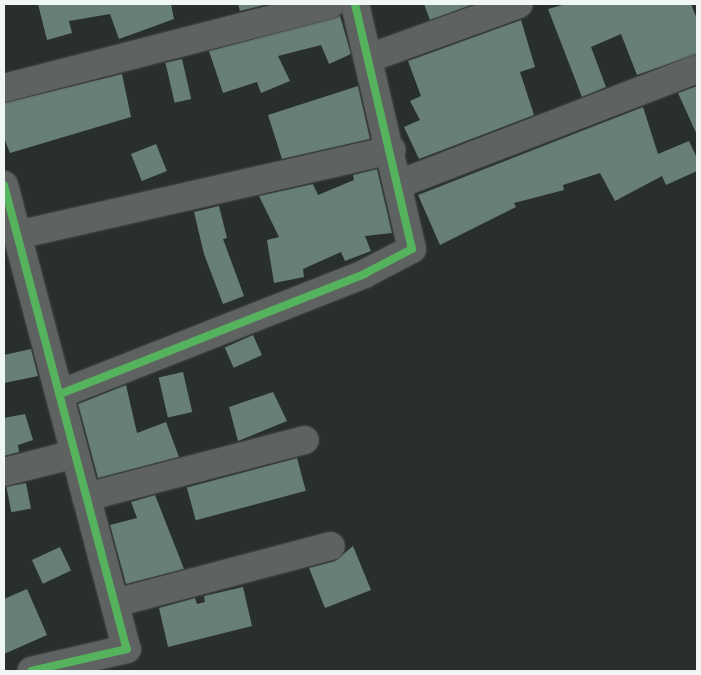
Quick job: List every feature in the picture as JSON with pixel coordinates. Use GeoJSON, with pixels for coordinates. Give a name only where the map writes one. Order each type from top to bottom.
{"type":"FeatureCollection","features":[{"type":"Feature","properties":{"kind":"street"},"geometry":{"type":"LineString","coordinates":[[4,88],[330,4]]}},
{"type":"Feature","properties":{"kind":"street"},"geometry":{"type":"LineString","coordinates":[[60,394],[364,274],[412,249],[399,184],[355,4]]}},
{"type":"Feature","properties":{"kind":"street"},"geometry":{"type":"LineString","coordinates":[[369,58],[519,4]]}},
{"type":"Feature","properties":{"kind":"street"},"geometry":{"type":"LineString","coordinates":[[399,184],[697,69]]}},
{"type":"Feature","properties":{"kind":"street"},"geometry":{"type":"LineString","coordinates":[[17,235],[391,150]]}},
{"type":"Feature","properties":{"kind":"street"},"geometry":{"type":"LineString","coordinates":[[4,185],[17,235],[14,271],[60,394],[127,650],[31,671]]}},
{"type":"Feature","properties":{"kind":"street"},"geometry":{"type":"LineString","coordinates":[[86,497],[305,440]]}},
{"type":"Feature","properties":{"kind":"street"},"geometry":{"type":"LineString","coordinates":[[4,472],[75,454]]}},
{"type":"Feature","properties":{"kind":"street"},"geometry":{"type":"LineString","coordinates":[[115,603],[331,546]]}},
{"type":"Feature","properties":{"kind":"building"},"geometry":{"type":"Polygon","coordinates":[[[38,4],[171,4],[174,19],[119,39],[110,14],[69,21],[72,33],[47,40],[38,4]]]}},
{"type":"Feature","properties":{"kind":"building"},"geometry":{"type":"Polygon","coordinates":[[[238,4],[268,4],[240,11],[238,4]]]}},
{"type":"Feature","properties":{"kind":"building"},"geometry":{"type":"Polygon","coordinates":[[[424,4],[474,4],[430,20],[424,4]]]}},
{"type":"Feature","properties":{"kind":"building"},"geometry":{"type":"Polygon","coordinates":[[[566,4],[691,4],[697,19],[697,54],[637,75],[621,34],[591,47],[606,87],[582,97],[548,9],[566,4]]]}},
{"type":"Feature","properties":{"kind":"building"},"geometry":{"type":"Polygon","coordinates":[[[340,16],[351,54],[329,64],[321,45],[278,56],[290,81],[261,93],[257,82],[223,93],[209,51],[340,16]]]}},
{"type":"Feature","properties":{"kind":"building"},"geometry":{"type":"Polygon","coordinates":[[[521,20],[535,67],[520,72],[534,115],[419,159],[404,127],[420,120],[410,101],[421,96],[408,61],[521,20]]]}},
{"type":"Feature","properties":{"kind":"building"},"geometry":{"type":"Polygon","coordinates":[[[182,59],[191,99],[175,103],[165,63],[182,59]]]}},
{"type":"Feature","properties":{"kind":"building"},"geometry":{"type":"Polygon","coordinates":[[[122,74],[131,117],[10,153],[4,138],[4,103],[122,74]]]}},
{"type":"Feature","properties":{"kind":"building"},"geometry":{"type":"Polygon","coordinates":[[[358,86],[370,139],[282,159],[268,115],[358,86]]]}},
{"type":"Feature","properties":{"kind":"building"},"geometry":{"type":"Polygon","coordinates":[[[697,86],[697,135],[678,93],[697,86]]]}},
{"type":"Feature","properties":{"kind":"building"},"geometry":{"type":"Polygon","coordinates":[[[643,107],[658,154],[689,141],[697,158],[697,171],[666,185],[662,176],[615,201],[600,173],[563,185],[564,190],[514,203],[516,207],[440,245],[418,195],[643,107]]]}},
{"type":"Feature","properties":{"kind":"building"},"geometry":{"type":"Polygon","coordinates":[[[156,144],[167,171],[142,181],[131,154],[156,144]]]}},
{"type":"Feature","properties":{"kind":"building"},"geometry":{"type":"Polygon","coordinates":[[[377,169],[392,233],[365,236],[371,251],[345,261],[341,252],[303,269],[304,277],[274,283],[267,240],[279,237],[259,196],[313,184],[318,195],[354,180],[353,175],[377,169]]]}},
{"type":"Feature","properties":{"kind":"building"},"geometry":{"type":"Polygon","coordinates":[[[219,206],[227,238],[223,239],[244,296],[223,304],[204,254],[194,212],[219,206]]]}},
{"type":"Feature","properties":{"kind":"building"},"geometry":{"type":"Polygon","coordinates":[[[253,335],[262,355],[234,368],[225,348],[253,335]]]}},
{"type":"Feature","properties":{"kind":"building"},"geometry":{"type":"Polygon","coordinates":[[[31,349],[38,376],[4,383],[4,355],[31,349]]]}},
{"type":"Feature","properties":{"kind":"building"},"geometry":{"type":"Polygon","coordinates":[[[183,372],[192,412],[168,418],[159,378],[183,372]]]}},
{"type":"Feature","properties":{"kind":"building"},"geometry":{"type":"Polygon","coordinates":[[[126,385],[137,433],[166,422],[179,457],[98,478],[78,404],[126,385]]]}},
{"type":"Feature","properties":{"kind":"building"},"geometry":{"type":"Polygon","coordinates":[[[273,392],[287,421],[238,441],[229,407],[273,392]]]}},
{"type":"Feature","properties":{"kind":"building"},"geometry":{"type":"Polygon","coordinates":[[[25,414],[33,440],[18,445],[19,452],[4,456],[4,418],[25,414]]]}},
{"type":"Feature","properties":{"kind":"building"},"geometry":{"type":"Polygon","coordinates":[[[297,458],[306,491],[196,520],[187,488],[297,458]]]}},
{"type":"Feature","properties":{"kind":"building"},"geometry":{"type":"Polygon","coordinates":[[[26,483],[31,509],[11,512],[6,487],[26,483]]]}},
{"type":"Feature","properties":{"kind":"building"},"geometry":{"type":"Polygon","coordinates":[[[155,495],[184,569],[126,584],[110,525],[137,518],[131,502],[155,495]]]}},
{"type":"Feature","properties":{"kind":"building"},"geometry":{"type":"Polygon","coordinates":[[[353,546],[371,590],[325,608],[309,568],[335,561],[353,546]]]}},
{"type":"Feature","properties":{"kind":"building"},"geometry":{"type":"Polygon","coordinates":[[[60,547],[71,571],[43,584],[32,560],[60,547]]]}},
{"type":"Feature","properties":{"kind":"building"},"geometry":{"type":"Polygon","coordinates":[[[243,587],[252,626],[168,647],[159,608],[195,598],[197,604],[205,602],[204,596],[243,587]]]}},
{"type":"Feature","properties":{"kind":"building"},"geometry":{"type":"Polygon","coordinates":[[[27,589],[47,635],[4,654],[4,599],[27,589]]]}},
{"type":"Feature","properties":{"kind":"cycle path"},"geometry":{"type":"LineString","coordinates":[[60,394],[364,274],[412,249],[355,4]]}},
{"type":"Feature","properties":{"kind":"cycle path"},"geometry":{"type":"LineString","coordinates":[[4,185],[127,649],[31,671]]}}]}
